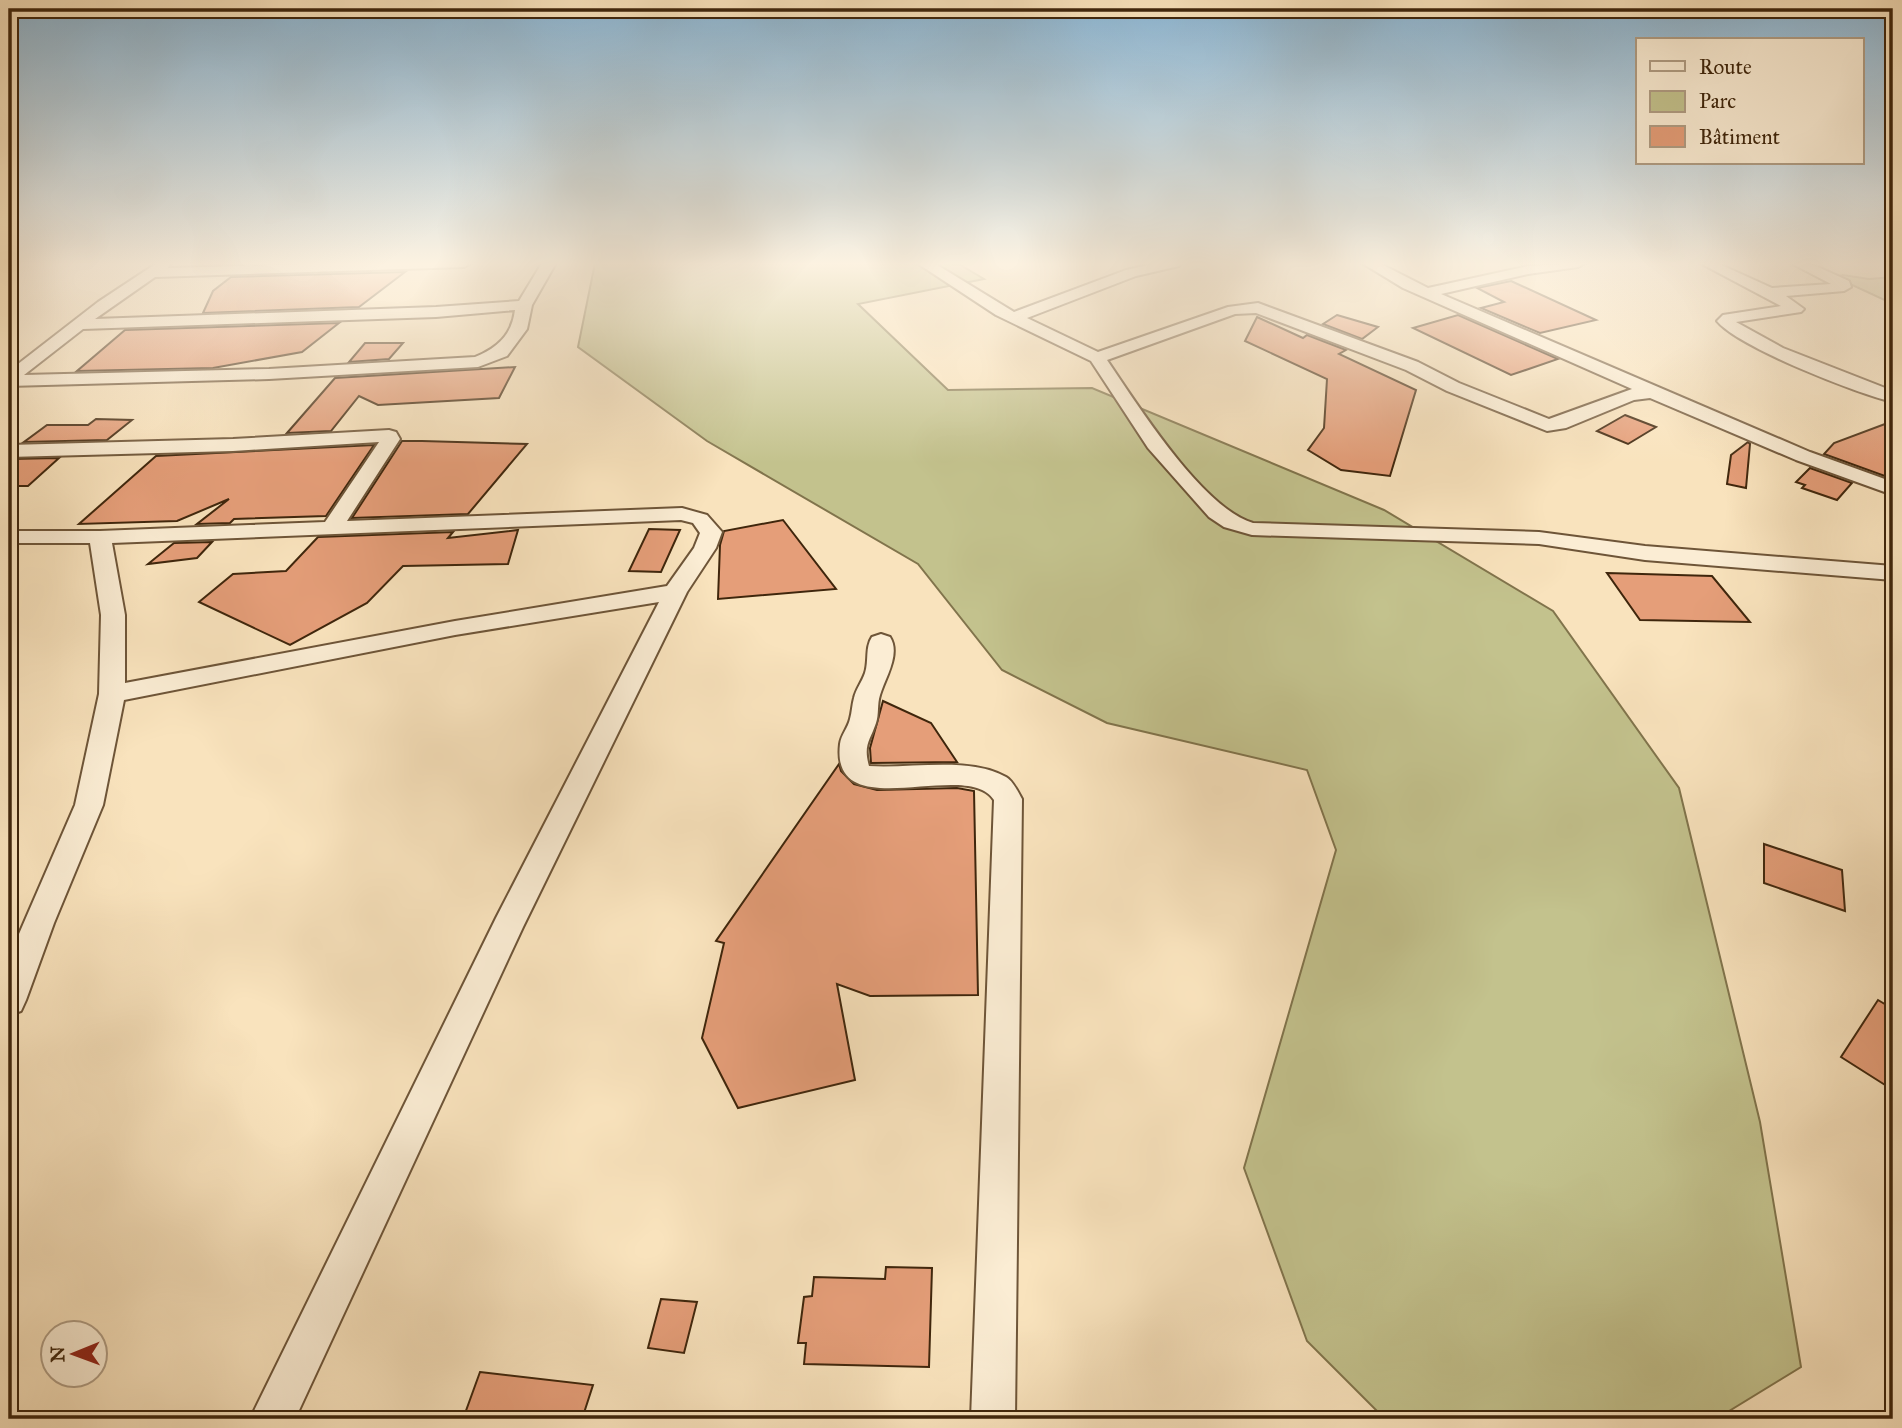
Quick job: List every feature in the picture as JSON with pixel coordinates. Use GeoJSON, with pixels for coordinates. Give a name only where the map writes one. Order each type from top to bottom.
{"type":"FeatureCollection","features":[{"type":"Feature","properties":{"kind":"street"},"geometry":{"type":"LineString","coordinates":[[9,380],[73,330]]}},
{"type":"Feature","properties":{"kind":"street"},"geometry":{"type":"LineString","coordinates":[[9,380],[269,374],[478,362],[501,352],[518,330]]}},
{"type":"Feature","properties":{"kind":"street"},"geometry":{"type":"LineString","coordinates":[[1040,330],[1097,358],[1155,444],[1216,513],[1231,523],[1252,529],[1539,538],[1645,553],[1893,573]]}},
{"type":"Feature","properties":{"kind":"street"},"geometry":{"type":"LineString","coordinates":[[1097,358],[1179,330]]}},
{"type":"Feature","properties":{"kind":"street"},"geometry":{"type":"LineString","coordinates":[[1319,330],[1401,361],[1453,387],[1547,425],[1559,424],[1630,395],[1652,391]]}},
{"type":"Feature","properties":{"kind":"street"},"geometry":{"type":"LineString","coordinates":[[1510,330],[1815,461],[1893,489]]}},
{"type":"Feature","properties":{"kind":"street"},"geometry":{"type":"LineString","coordinates":[[1736,330],[1743,335],[1893,397]]}},
{"type":"Feature","properties":{"kind":"street"},"geometry":{"type":"LineString","coordinates":[[9,451],[243,444],[389,436],[391,439],[331,529]]}},
{"type":"Feature","properties":{"kind":"street"},"geometry":{"type":"LineString","coordinates":[[9,537],[100,537],[682,514],[699,519],[711,532],[705,548],[675,592],[507,927],[272,1419]]}},
{"type":"Feature","properties":{"kind":"street"},"geometry":{"type":"LineString","coordinates":[[9,1000],[38,923],[89,805],[112,694],[113,615],[100,537]]}},
{"type":"Feature","properties":{"kind":"street"},"geometry":{"type":"LineString","coordinates":[[112,694],[455,628],[675,592]]}},
{"type":"Feature","properties":{"kind":"street"},"geometry":{"type":"LineString","coordinates":[[881,642],[878,672],[867,696],[863,723],[853,741],[854,765],[861,775],[899,778],[939,775],[983,779],[999,785],[1008,799],[993,1419]]}},
{"type":"Feature","properties":{"kind":"green space"},"geometry":{"type":"Polygon","coordinates":[[[582,330],[885,330],[948,390],[1092,388],[1384,510],[1553,611],[1679,788],[1760,1122],[1801,1367],[1716,1419],[1385,1419],[1307,1341],[1244,1168],[1336,850],[1307,770],[1107,723],[1002,670],[918,564],[707,441],[578,347],[582,330]]]}},
{"type":"Feature","properties":{"kind":"building"},"geometry":{"type":"Polygon","coordinates":[[[125,330],[331,330],[302,352],[213,368],[77,371],[125,330]]]}},
{"type":"Feature","properties":{"kind":"building"},"geometry":{"type":"Polygon","coordinates":[[[1251,330],[1285,330],[1303,338],[1307,335],[1346,350],[1339,354],[1416,390],[1390,476],[1341,470],[1308,450],[1324,428],[1327,379],[1245,341],[1251,330]]]}},
{"type":"Feature","properties":{"kind":"building"},"geometry":{"type":"Polygon","coordinates":[[[1338,330],[1374,330],[1362,339],[1338,330]]]}},
{"type":"Feature","properties":{"kind":"building"},"geometry":{"type":"Polygon","coordinates":[[[1416,330],[1491,330],[1558,359],[1511,375],[1416,330]]]}},
{"type":"Feature","properties":{"kind":"building"},"geometry":{"type":"Polygon","coordinates":[[[1532,330],[1554,330],[1540,333],[1532,330]]]}},
{"type":"Feature","properties":{"kind":"building"},"geometry":{"type":"Polygon","coordinates":[[[365,343],[403,343],[389,359],[349,362],[365,343]]]}},
{"type":"Feature","properties":{"kind":"building"},"geometry":{"type":"Polygon","coordinates":[[[515,367],[499,398],[378,405],[359,396],[331,431],[287,433],[335,378],[515,367]]]}},
{"type":"Feature","properties":{"kind":"building"},"geometry":{"type":"Polygon","coordinates":[[[1625,415],[1656,427],[1628,444],[1597,431],[1625,415]]]}},
{"type":"Feature","properties":{"kind":"building"},"geometry":{"type":"Polygon","coordinates":[[[96,419],[132,420],[107,440],[24,442],[47,425],[88,425],[96,419]]]}},
{"type":"Feature","properties":{"kind":"building"},"geometry":{"type":"Polygon","coordinates":[[[1893,421],[1893,479],[1824,454],[1834,443],[1893,421]]]}},
{"type":"Feature","properties":{"kind":"building"},"geometry":{"type":"Polygon","coordinates":[[[402,441],[527,444],[468,514],[352,518],[402,441]]]}},
{"type":"Feature","properties":{"kind":"building"},"geometry":{"type":"Polygon","coordinates":[[[1748,442],[1746,488],[1727,484],[1731,455],[1748,442]]]}},
{"type":"Feature","properties":{"kind":"building"},"geometry":{"type":"Polygon","coordinates":[[[374,445],[326,516],[234,519],[230,523],[197,524],[229,499],[177,521],[79,524],[156,456],[374,445]]]}},
{"type":"Feature","properties":{"kind":"building"},"geometry":{"type":"Polygon","coordinates":[[[59,458],[28,486],[9,486],[9,459],[59,458]]]}},
{"type":"Feature","properties":{"kind":"building"},"geometry":{"type":"Polygon","coordinates":[[[1810,468],[1852,483],[1837,500],[1802,488],[1805,485],[1796,482],[1810,468]]]}},
{"type":"Feature","properties":{"kind":"building"},"geometry":{"type":"Polygon","coordinates":[[[783,520],[836,589],[718,599],[720,545],[724,531],[783,520]]]}},
{"type":"Feature","properties":{"kind":"building"},"geometry":{"type":"Polygon","coordinates":[[[649,529],[680,530],[661,572],[629,571],[649,529]]]}},
{"type":"Feature","properties":{"kind":"building"},"geometry":{"type":"Polygon","coordinates":[[[518,530],[508,564],[403,566],[367,603],[290,645],[199,602],[233,574],[286,571],[318,537],[453,532],[448,538],[518,530]]]}},
{"type":"Feature","properties":{"kind":"building"},"geometry":{"type":"Polygon","coordinates":[[[212,542],[197,558],[148,564],[174,543],[212,542]]]}},
{"type":"Feature","properties":{"kind":"building"},"geometry":{"type":"Polygon","coordinates":[[[1607,573],[1712,576],[1750,622],[1640,620],[1607,573]]]}},
{"type":"Feature","properties":{"kind":"building"},"geometry":{"type":"Polygon","coordinates":[[[883,701],[931,723],[957,762],[871,763],[870,748],[883,701]]]}},
{"type":"Feature","properties":{"kind":"building"},"geometry":{"type":"Polygon","coordinates":[[[839,764],[841,771],[854,784],[877,790],[957,788],[974,791],[978,995],[870,996],[837,984],[855,1080],[738,1108],[702,1038],[724,943],[716,941],[839,764]]]}},
{"type":"Feature","properties":{"kind":"building"},"geometry":{"type":"Polygon","coordinates":[[[1764,844],[1842,870],[1845,911],[1764,883],[1764,844]]]}},
{"type":"Feature","properties":{"kind":"building"},"geometry":{"type":"Polygon","coordinates":[[[1878,1000],[1893,1009],[1893,1090],[1841,1057],[1878,1000]]]}},
{"type":"Feature","properties":{"kind":"building"},"geometry":{"type":"Polygon","coordinates":[[[886,1267],[932,1268],[929,1367],[804,1364],[806,1343],[798,1343],[804,1297],[812,1296],[814,1277],[885,1279],[886,1267]]]}},
{"type":"Feature","properties":{"kind":"building"},"geometry":{"type":"Polygon","coordinates":[[[661,1299],[697,1302],[684,1353],[648,1348],[661,1299]]]}},
{"type":"Feature","properties":{"kind":"building"},"geometry":{"type":"Polygon","coordinates":[[[480,1372],[593,1385],[582,1419],[463,1419],[480,1372]]]}}]}
